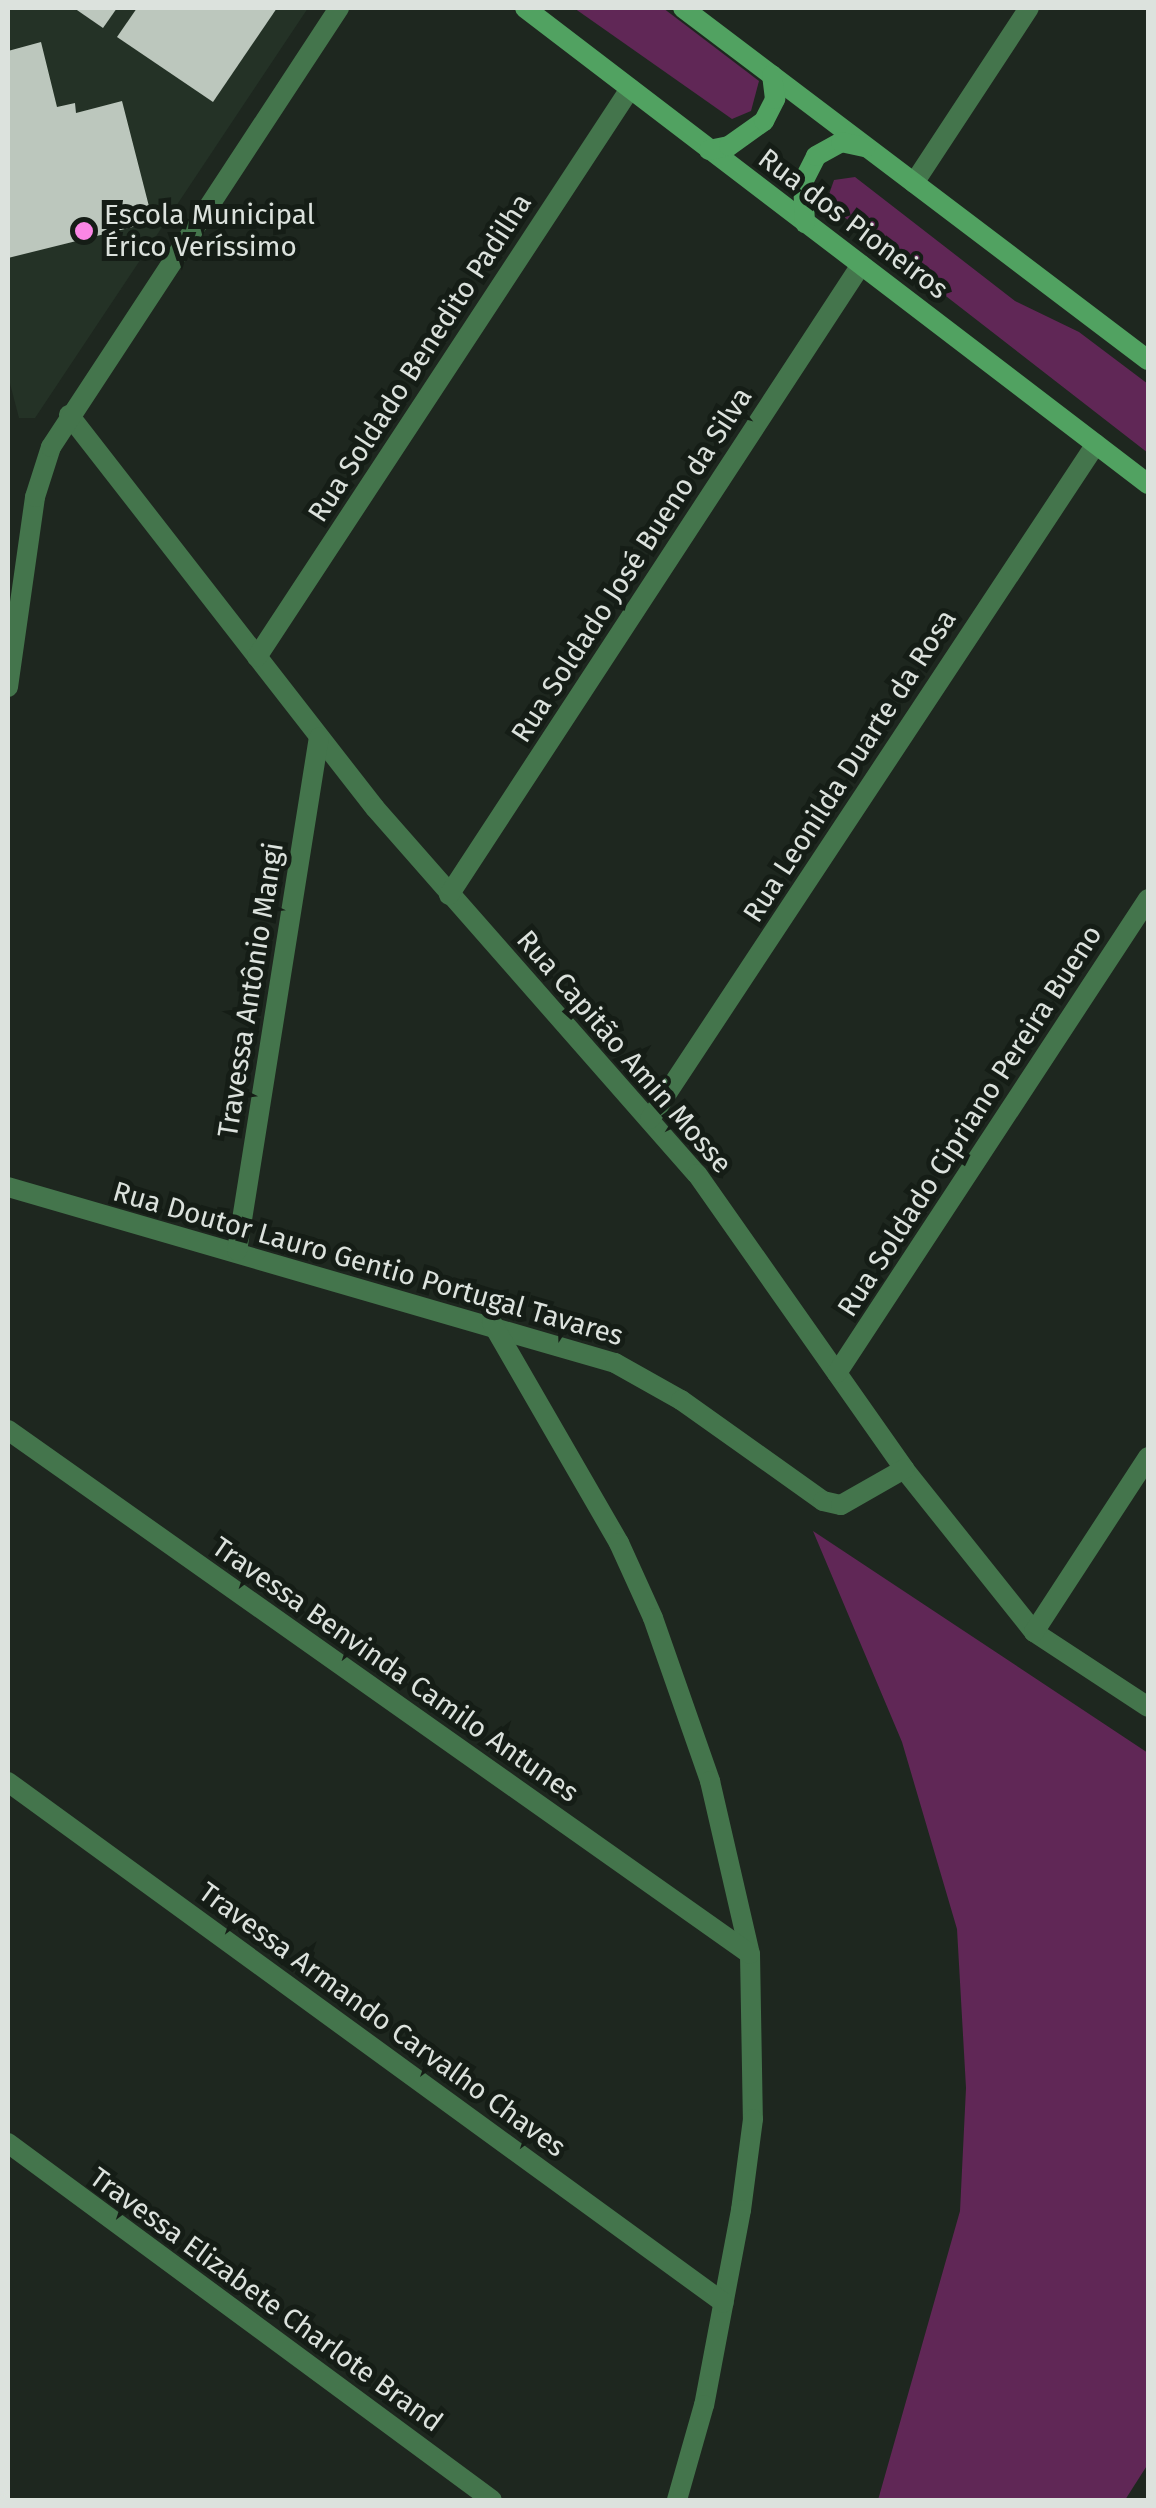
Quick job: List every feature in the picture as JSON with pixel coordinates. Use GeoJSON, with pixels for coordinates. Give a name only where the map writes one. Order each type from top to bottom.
{"type":"FeatureCollection","features":[{"type":"Feature","properties":{"kind":"main road","name":"Rua dos Pioneiros"},"geometry":{"type":"LineString","coordinates":[[525,8],[1148,484]]}},
{"type":"Feature","properties":{"kind":"main road"},"geometry":{"type":"LineString","coordinates":[[682,8],[1148,360]]}},
{"type":"Feature","properties":{"kind":"main road"},"geometry":{"type":"LineString","coordinates":[[709,150],[729,146],[764,121],[775,99],[772,75]]}},
{"type":"Feature","properties":{"kind":"main road"},"geometry":{"type":"LineString","coordinates":[[805,223],[804,182],[816,156],[840,142],[867,147]]}},
{"type":"Feature","properties":{"kind":"street"},"geometry":{"type":"LineString","coordinates":[[8,687],[40,474],[69,416],[339,8]]}},
{"type":"Feature","properties":{"kind":"street"},"geometry":{"type":"LineString","coordinates":[[914,183],[1029,8]]}},
{"type":"Feature","properties":{"kind":"street","name":"Rua Soldado Benedito Padilha"},"geometry":{"type":"LineString","coordinates":[[257,657],[630,90]]}},
{"type":"Feature","properties":{"kind":"street","name":"Rua Soldado José Bueno da Silva"},"geometry":{"type":"LineString","coordinates":[[449,895],[861,265]]}},
{"type":"Feature","properties":{"kind":"street","name":"Rua Capitão Amin Mosse"},"geometry":{"type":"LineString","coordinates":[[69,416],[319,737],[449,895],[650,1119],[768,1268],[904,1468],[1034,1632],[1148,1707]]}},
{"type":"Feature","properties":{"kind":"street","name":"Rua Leonilda Duarte da Rosa"},"geometry":{"type":"LineString","coordinates":[[650,1119],[1096,444]]}},
{"type":"Feature","properties":{"kind":"street","name":"Travessa Antônio Mangi"},"geometry":{"type":"LineString","coordinates":[[237,1251],[319,737]]}},
{"type":"Feature","properties":{"kind":"street","name":"Rua Soldado Cipriano Pereira Bueno"},"geometry":{"type":"LineString","coordinates":[[837,1373],[1148,899]]}},
{"type":"Feature","properties":{"kind":"street","name":"Rua Doutor Lauro Gentio Portugal Tavares"},"geometry":{"type":"LineString","coordinates":[[8,1187],[572,1347],[655,1383],[822,1501],[841,1504],[857,1498],[904,1468]]}},
{"type":"Feature","properties":{"kind":"street"},"geometry":{"type":"LineString","coordinates":[[492,1323],[619,1544],[652,1618],[710,1782],[750,1954],[753,2120],[724,2303],[676,2500]]}},
{"type":"Feature","properties":{"kind":"street","name":"Travessa Benvinda Camilo Antunes"},"geometry":{"type":"LineString","coordinates":[[8,1430],[750,1954]]}},
{"type":"Feature","properties":{"kind":"street"},"geometry":{"type":"LineString","coordinates":[[1034,1632],[1148,1457]]}},
{"type":"Feature","properties":{"kind":"street","name":"Travessa Armando Carvalho Chaves"},"geometry":{"type":"LineString","coordinates":[[8,1782],[724,2303]]}},
{"type":"Feature","properties":{"kind":"street","name":"Travessa Elizabete Charlote Brand"},"geometry":{"type":"LineString","coordinates":[[8,2143],[492,2500]]}},
{"type":"Feature","properties":{"kind":"shaded area","name":"Escola Municipal Érico Veríssimo"},"geometry":{"type":"Polygon","coordinates":[[[8,8],[308,8],[35,418],[19,418],[8,376],[8,8]]]}},
{"type":"Feature","properties":{"kind":"shaded area"},"geometry":{"type":"Polygon","coordinates":[[[574,8],[663,8],[759,81],[751,111],[732,119],[574,8]]]}},
{"type":"Feature","properties":{"kind":"shaded area"},"geometry":{"type":"Polygon","coordinates":[[[855,177],[1015,301],[1079,332],[1148,384],[1148,453],[826,203],[834,180],[855,177]]]}},
{"type":"Feature","properties":{"kind":"shaded area"},"geometry":{"type":"Polygon","coordinates":[[[813,1531],[1148,1753],[1148,2464],[1125,2500],[878,2500],[960,2211],[966,2088],[957,1929],[902,1742],[813,1531]]]}},
{"type":"Feature","properties":{"kind":"building"},"geometry":{"type":"Polygon","coordinates":[[[74,8],[117,8],[103,28],[74,8]]]}},
{"type":"Feature","properties":{"kind":"building"},"geometry":{"type":"Polygon","coordinates":[[[137,8],[277,8],[213,102],[117,37],[137,8]]]}},
{"type":"Feature","properties":{"kind":"building"},"geometry":{"type":"Polygon","coordinates":[[[41,42],[57,107],[75,103],[76,113],[122,101],[153,222],[8,258],[8,51],[41,42]]]}},
{"type":"Feature","properties":{"kind":"place","name":"Escola Municipal Érico Veríssimo"},"geometry":{"type":"Point","coordinates":[84,231]}}]}
